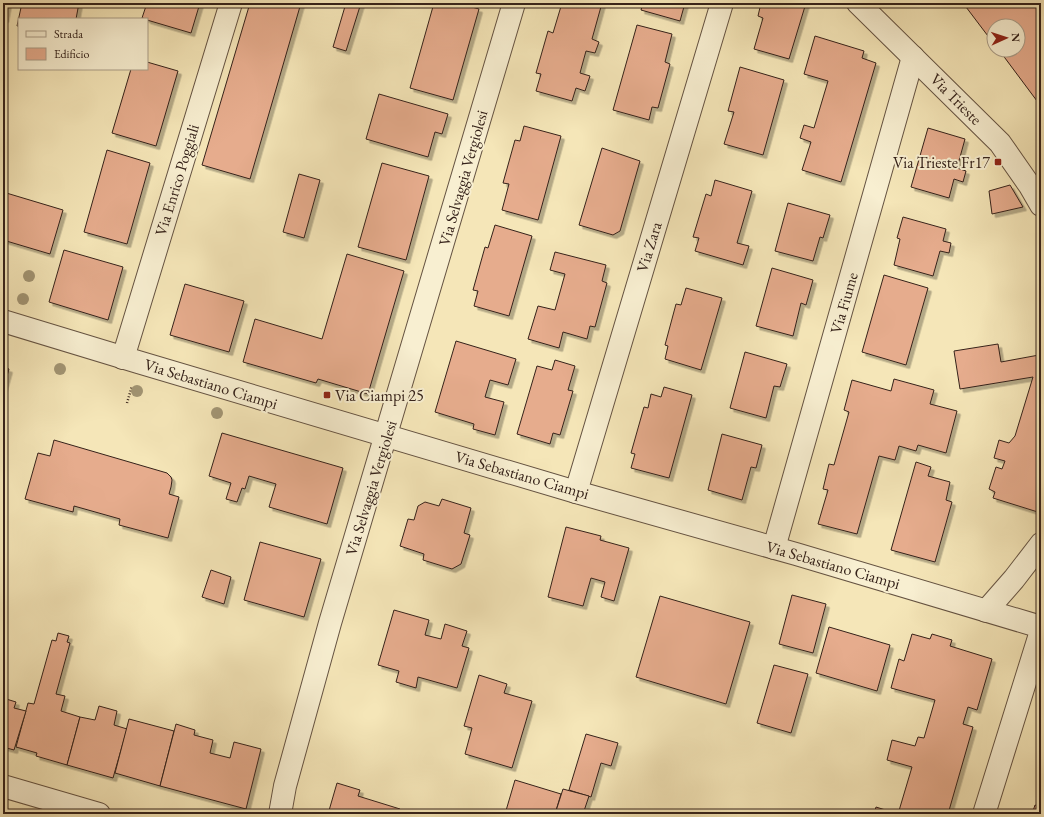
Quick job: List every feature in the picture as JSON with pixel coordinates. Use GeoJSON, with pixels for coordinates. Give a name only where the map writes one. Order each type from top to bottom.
{"type":"FeatureCollection","features":[{"type":"Feature","properties":{"kind":"street","name":"Via Enrico Poggiali"},"geometry":{"type":"LineString","coordinates":[[123,358],[231,3]]}},
{"type":"Feature","properties":{"kind":"street","name":"Via Selvaggia Vergiolesi"},"geometry":{"type":"LineString","coordinates":[[280,814],[285,786],[326,638],[514,3]]}},
{"type":"Feature","properties":{"kind":"street","name":"Via Zara"},"geometry":{"type":"LineString","coordinates":[[576,492],[722,3]]}},
{"type":"Feature","properties":{"kind":"street","name":"Via Trieste"},"geometry":{"type":"LineString","coordinates":[[858,3],[1000,143],[1030,186],[1041,206]]}},
{"type":"Feature","properties":{"kind":"street","name":"Via Fiume"},"geometry":{"type":"LineString","coordinates":[[774,548],[913,57]]}},
{"type":"Feature","properties":{"kind":"street","name":"Via Sebastiano Ciampi"},"geometry":{"type":"LineString","coordinates":[[3,321],[576,492],[774,548],[1041,627]]}},
{"type":"Feature","properties":{"kind":"street"},"geometry":{"type":"LineString","coordinates":[[986,611],[1014,579],[1041,544]]}},
{"type":"Feature","properties":{"kind":"street"},"geometry":{"type":"LineString","coordinates":[[984,814],[1041,631]]}},
{"type":"Feature","properties":{"kind":"street"},"geometry":{"type":"LineString","coordinates":[[3,786],[99,814]]}},
{"type":"Feature","properties":{"kind":"building"},"geometry":{"type":"Polygon","coordinates":[[[3,3],[8,3],[5,19],[3,19],[3,3]]]}},
{"type":"Feature","properties":{"kind":"building"},"geometry":{"type":"Polygon","coordinates":[[[22,3],[79,3],[76,18],[19,18],[22,3]]]}},
{"type":"Feature","properties":{"kind":"building"},"geometry":{"type":"Polygon","coordinates":[[[147,3],[200,3],[191,33],[148,20],[148,18],[142,18],[147,3]]]}},
{"type":"Feature","properties":{"kind":"building"},"geometry":{"type":"Polygon","coordinates":[[[250,3],[301,3],[250,179],[202,165],[250,3]]]}},
{"type":"Feature","properties":{"kind":"building"},"geometry":{"type":"Polygon","coordinates":[[[346,3],[361,3],[346,51],[333,47],[346,3]]]}},
{"type":"Feature","properties":{"kind":"building"},"geometry":{"type":"Polygon","coordinates":[[[434,3],[458,3],[479,9],[453,100],[410,88],[434,3]]]}},
{"type":"Feature","properties":{"kind":"building"},"geometry":{"type":"Polygon","coordinates":[[[562,3],[602,3],[592,39],[599,42],[595,53],[586,51],[580,73],[590,76],[585,91],[576,88],[572,101],[536,91],[541,74],[536,73],[548,31],[553,33],[562,3]]]}},
{"type":"Feature","properties":{"kind":"building"},"geometry":{"type":"Polygon","coordinates":[[[643,3],[685,3],[680,21],[641,10],[643,3]]]}},
{"type":"Feature","properties":{"kind":"building"},"geometry":{"type":"Polygon","coordinates":[[[761,3],[806,3],[789,59],[754,49],[763,18],[758,16],[761,3]]]}},
{"type":"Feature","properties":{"kind":"building"},"geometry":{"type":"Polygon","coordinates":[[[963,3],[1041,3],[1040,105],[1005,58],[1026,58],[1026,18],[986,18],[986,33],[963,3]]]}},
{"type":"Feature","properties":{"kind":"building"},"geometry":{"type":"Polygon","coordinates":[[[637,25],[672,34],[665,62],[670,64],[658,108],[652,107],[649,120],[613,110],[637,25]]]}},
{"type":"Feature","properties":{"kind":"building"},"geometry":{"type":"Polygon","coordinates":[[[815,36],[864,51],[862,58],[876,63],[841,182],[802,170],[811,142],[800,138],[804,125],[814,128],[828,81],[804,74],[815,36]]]}},
{"type":"Feature","properties":{"kind":"building"},"geometry":{"type":"Polygon","coordinates":[[[148,62],[178,71],[156,146],[112,133],[131,70],[148,70],[148,62]]]}},
{"type":"Feature","properties":{"kind":"building"},"geometry":{"type":"Polygon","coordinates":[[[740,67],[784,80],[763,155],[724,144],[734,112],[728,111],[740,67]]]}},
{"type":"Feature","properties":{"kind":"building"},"geometry":{"type":"Polygon","coordinates":[[[379,94],[448,114],[442,134],[435,132],[428,157],[366,139],[379,94]]]}},
{"type":"Feature","properties":{"kind":"building"},"geometry":{"type":"Polygon","coordinates":[[[524,126],[561,136],[538,220],[502,210],[509,184],[503,183],[515,140],[520,141],[524,126]]]}},
{"type":"Feature","properties":{"kind":"building"},"geometry":{"type":"Polygon","coordinates":[[[928,128],[965,139],[957,168],[966,171],[963,182],[954,179],[949,198],[911,187],[928,128]]]}},
{"type":"Feature","properties":{"kind":"building"},"geometry":{"type":"Polygon","coordinates":[[[602,148],[640,161],[620,231],[613,235],[579,225],[602,148]]]}},
{"type":"Feature","properties":{"kind":"building"},"geometry":{"type":"Polygon","coordinates":[[[107,150],[150,163],[127,244],[84,232],[107,150]]]}},
{"type":"Feature","properties":{"kind":"building"},"geometry":{"type":"Polygon","coordinates":[[[382,163],[429,176],[406,260],[358,247],[382,163]]]}},
{"type":"Feature","properties":{"kind":"building"},"geometry":{"type":"Polygon","coordinates":[[[299,174],[320,180],[304,238],[283,232],[299,174]]]}},
{"type":"Feature","properties":{"kind":"building"},"geometry":{"type":"Polygon","coordinates":[[[715,180],[752,191],[737,243],[749,246],[743,265],[695,251],[699,238],[693,237],[706,194],[711,196],[715,180]]]}},
{"type":"Feature","properties":{"kind":"building"},"geometry":{"type":"Polygon","coordinates":[[[1010,185],[1023,207],[992,214],[989,191],[1010,185]]]}},
{"type":"Feature","properties":{"kind":"building"},"geometry":{"type":"Polygon","coordinates":[[[3,192],[63,210],[50,254],[3,240],[3,192]]]}},
{"type":"Feature","properties":{"kind":"building"},"geometry":{"type":"Polygon","coordinates":[[[788,203],[830,215],[823,238],[820,237],[813,261],[775,251],[788,203]]]}},
{"type":"Feature","properties":{"kind":"building"},"geometry":{"type":"Polygon","coordinates":[[[903,217],[946,229],[943,241],[951,243],[949,253],[940,251],[933,276],[894,265],[900,239],[897,238],[903,217]]]}},
{"type":"Feature","properties":{"kind":"building"},"geometry":{"type":"Polygon","coordinates":[[[495,225],[532,236],[509,316],[474,306],[478,291],[473,290],[485,247],[488,248],[495,225]]]}},
{"type":"Feature","properties":{"kind":"building"},"geometry":{"type":"Polygon","coordinates":[[[64,250],[123,267],[108,320],[49,302],[64,250]]]}},
{"type":"Feature","properties":{"kind":"building"},"geometry":{"type":"Polygon","coordinates":[[[555,252],[606,265],[602,281],[607,283],[595,327],[590,326],[587,339],[563,332],[559,348],[528,339],[538,306],[555,310],[565,274],[550,270],[555,252]]]}},
{"type":"Feature","properties":{"kind":"building"},"geometry":{"type":"Polygon","coordinates":[[[347,254],[404,271],[368,394],[318,379],[316,383],[243,362],[255,319],[322,339],[347,254]]]}},
{"type":"Feature","properties":{"kind":"building"},"geometry":{"type":"Polygon","coordinates":[[[772,268],[813,280],[806,305],[801,303],[793,336],[756,326],[772,268]]]}},
{"type":"Feature","properties":{"kind":"building"},"geometry":{"type":"Polygon","coordinates":[[[884,275],[928,288],[906,365],[862,352],[884,275]]]}},
{"type":"Feature","properties":{"kind":"building"},"geometry":{"type":"Polygon","coordinates":[[[185,284],[244,301],[229,352],[170,335],[185,284]]]}},
{"type":"Feature","properties":{"kind":"building"},"geometry":{"type":"Polygon","coordinates":[[[686,288],[722,298],[701,370],[665,359],[668,346],[665,345],[676,304],[681,305],[686,288]]]}},
{"type":"Feature","properties":{"kind":"building"},"geometry":{"type":"Polygon","coordinates":[[[456,341],[516,359],[508,385],[490,380],[485,397],[504,402],[495,435],[473,429],[474,424],[435,412],[456,341]]]}},
{"type":"Feature","properties":{"kind":"building"},"geometry":{"type":"Polygon","coordinates":[[[998,344],[1001,362],[1039,355],[1041,350],[1041,513],[993,498],[995,492],[989,489],[996,467],[1002,469],[1005,461],[994,458],[999,440],[1009,443],[1015,436],[1033,377],[960,389],[954,351],[998,344]]]}},
{"type":"Feature","properties":{"kind":"building"},"geometry":{"type":"Polygon","coordinates":[[[745,352],[787,364],[780,387],[774,386],[766,418],[730,408],[745,352]]]}},
{"type":"Feature","properties":{"kind":"building"},"geometry":{"type":"Polygon","coordinates":[[[555,360],[575,366],[568,390],[573,391],[560,435],[553,433],[550,444],[517,434],[537,366],[552,370],[555,360]]]}},
{"type":"Feature","properties":{"kind":"building"},"geometry":{"type":"Polygon","coordinates":[[[3,367],[9,369],[3,390],[3,367]]]}},
{"type":"Feature","properties":{"kind":"building"},"geometry":{"type":"Polygon","coordinates":[[[894,379],[934,390],[930,404],[957,411],[946,453],[918,445],[916,451],[899,446],[895,460],[879,456],[857,534],[818,524],[828,490],[823,489],[829,464],[834,465],[849,412],[844,410],[852,380],[891,391],[894,379]]]}},
{"type":"Feature","properties":{"kind":"building"},"geometry":{"type":"Polygon","coordinates":[[[664,387],[692,395],[669,478],[631,468],[635,454],[631,453],[644,407],[648,408],[651,394],[661,397],[664,387]]]}},
{"type":"Feature","properties":{"kind":"building"},"geometry":{"type":"Polygon","coordinates":[[[222,433],[343,468],[327,524],[269,507],[276,484],[249,476],[245,489],[242,488],[237,502],[226,499],[231,483],[209,476],[222,433]]]}},
{"type":"Feature","properties":{"kind":"building"},"geometry":{"type":"Polygon","coordinates":[[[722,434],[762,445],[756,468],[751,467],[742,500],[708,490],[722,434]]]}},
{"type":"Feature","properties":{"kind":"building"},"geometry":{"type":"Polygon","coordinates":[[[54,440],[167,473],[172,480],[169,494],[179,497],[168,538],[119,525],[120,519],[74,506],[73,512],[25,499],[38,453],[50,456],[54,440]]]}},
{"type":"Feature","properties":{"kind":"building"},"geometry":{"type":"Polygon","coordinates":[[[916,462],[931,467],[928,476],[950,482],[946,500],[952,502],[935,562],[891,550],[916,462]]]}},
{"type":"Feature","properties":{"kind":"building"},"geometry":{"type":"Polygon","coordinates":[[[442,499],[471,508],[464,533],[470,535],[461,564],[452,569],[423,560],[424,554],[400,546],[408,519],[414,520],[418,506],[425,502],[439,506],[442,499]]]}},
{"type":"Feature","properties":{"kind":"building"},"geometry":{"type":"Polygon","coordinates":[[[566,527],[601,536],[600,540],[629,548],[614,601],[601,597],[605,582],[591,578],[583,606],[548,597],[566,527]]]}},
{"type":"Feature","properties":{"kind":"building"},"geometry":{"type":"Polygon","coordinates":[[[260,542],[321,559],[304,617],[244,600],[260,542]]]}},
{"type":"Feature","properties":{"kind":"building"},"geometry":{"type":"Polygon","coordinates":[[[211,570],[231,577],[224,604],[202,597],[211,570]]]}},
{"type":"Feature","properties":{"kind":"building"},"geometry":{"type":"Polygon","coordinates":[[[792,595],[826,604],[813,653],[779,644],[792,595]]]}},
{"type":"Feature","properties":{"kind":"building"},"geometry":{"type":"Polygon","coordinates":[[[660,596],[750,622],[726,704],[636,677],[660,596]]]}},
{"type":"Feature","properties":{"kind":"building"},"geometry":{"type":"Polygon","coordinates":[[[394,610],[429,620],[425,635],[441,639],[445,624],[467,631],[462,646],[469,648],[457,688],[418,677],[416,688],[396,682],[399,671],[378,665],[394,610]]]}},
{"type":"Feature","properties":{"kind":"building"},"geometry":{"type":"Polygon","coordinates":[[[829,627],[890,645],[877,691],[816,673],[829,627]]]}},
{"type":"Feature","properties":{"kind":"building"},"geometry":{"type":"Polygon","coordinates":[[[58,633],[69,636],[67,642],[70,643],[56,694],[65,696],[61,711],[80,717],[67,765],[36,756],[37,753],[16,747],[28,703],[34,704],[52,640],[56,641],[58,633]]]}},
{"type":"Feature","properties":{"kind":"building"},"geometry":{"type":"Polygon","coordinates":[[[912,634],[930,639],[932,634],[952,640],[950,646],[992,659],[977,710],[968,707],[963,724],[973,727],[948,814],[898,814],[912,767],[887,760],[892,740],[915,746],[918,737],[924,738],[935,700],[891,688],[899,659],[904,661],[912,634]]]}},
{"type":"Feature","properties":{"kind":"building"},"geometry":{"type":"Polygon","coordinates":[[[774,665],[808,674],[791,733],[757,723],[774,665]]]}},
{"type":"Feature","properties":{"kind":"building"},"geometry":{"type":"Polygon","coordinates":[[[479,675],[507,684],[504,693],[532,701],[512,768],[465,754],[472,728],[464,726],[479,675]]]}},
{"type":"Feature","properties":{"kind":"building"},"geometry":{"type":"Polygon","coordinates":[[[3,698],[16,702],[14,708],[26,711],[14,750],[3,747],[3,698]]]}},
{"type":"Feature","properties":{"kind":"building"},"geometry":{"type":"Polygon","coordinates":[[[99,706],[117,711],[114,725],[127,729],[113,778],[67,765],[80,717],[95,720],[99,706]]]}},
{"type":"Feature","properties":{"kind":"building"},"geometry":{"type":"Polygon","coordinates":[[[129,719],[174,731],[160,786],[115,773],[129,719]]]}},
{"type":"Feature","properties":{"kind":"building"},"geometry":{"type":"Polygon","coordinates":[[[176,724],[195,730],[194,735],[213,740],[210,753],[230,758],[234,742],[261,749],[246,809],[160,786],[176,724]]]}},
{"type":"Feature","properties":{"kind":"building"},"geometry":{"type":"Polygon","coordinates":[[[586,734],[618,743],[611,766],[601,763],[591,797],[569,790],[586,734]]]}},
{"type":"Feature","properties":{"kind":"building"},"geometry":{"type":"Polygon","coordinates":[[[515,780],[561,794],[555,814],[505,814],[515,780]]]}},
{"type":"Feature","properties":{"kind":"building"},"geometry":{"type":"Polygon","coordinates":[[[337,783],[360,790],[358,796],[400,809],[399,814],[328,814],[337,783]]]}},
{"type":"Feature","properties":{"kind":"building"},"geometry":{"type":"Polygon","coordinates":[[[563,789],[589,796],[583,814],[555,814],[563,789]]]}},
{"type":"Feature","properties":{"kind":"building"},"geometry":{"type":"Polygon","coordinates":[[[1035,805],[1041,807],[1041,814],[1032,814],[1035,805]]]}},
{"type":"Feature","properties":{"kind":"building"},"geometry":{"type":"Polygon","coordinates":[[[876,807],[898,814],[874,814],[876,807]]]}},
{"type":"Feature","properties":{"kind":"place","name":"Via Trieste Fr17"},"geometry":{"type":"Point","coordinates":[998,162]}},
{"type":"Feature","properties":{"kind":"place","name":"Via Ciampi 25"},"geometry":{"type":"Point","coordinates":[327,395]}}]}
